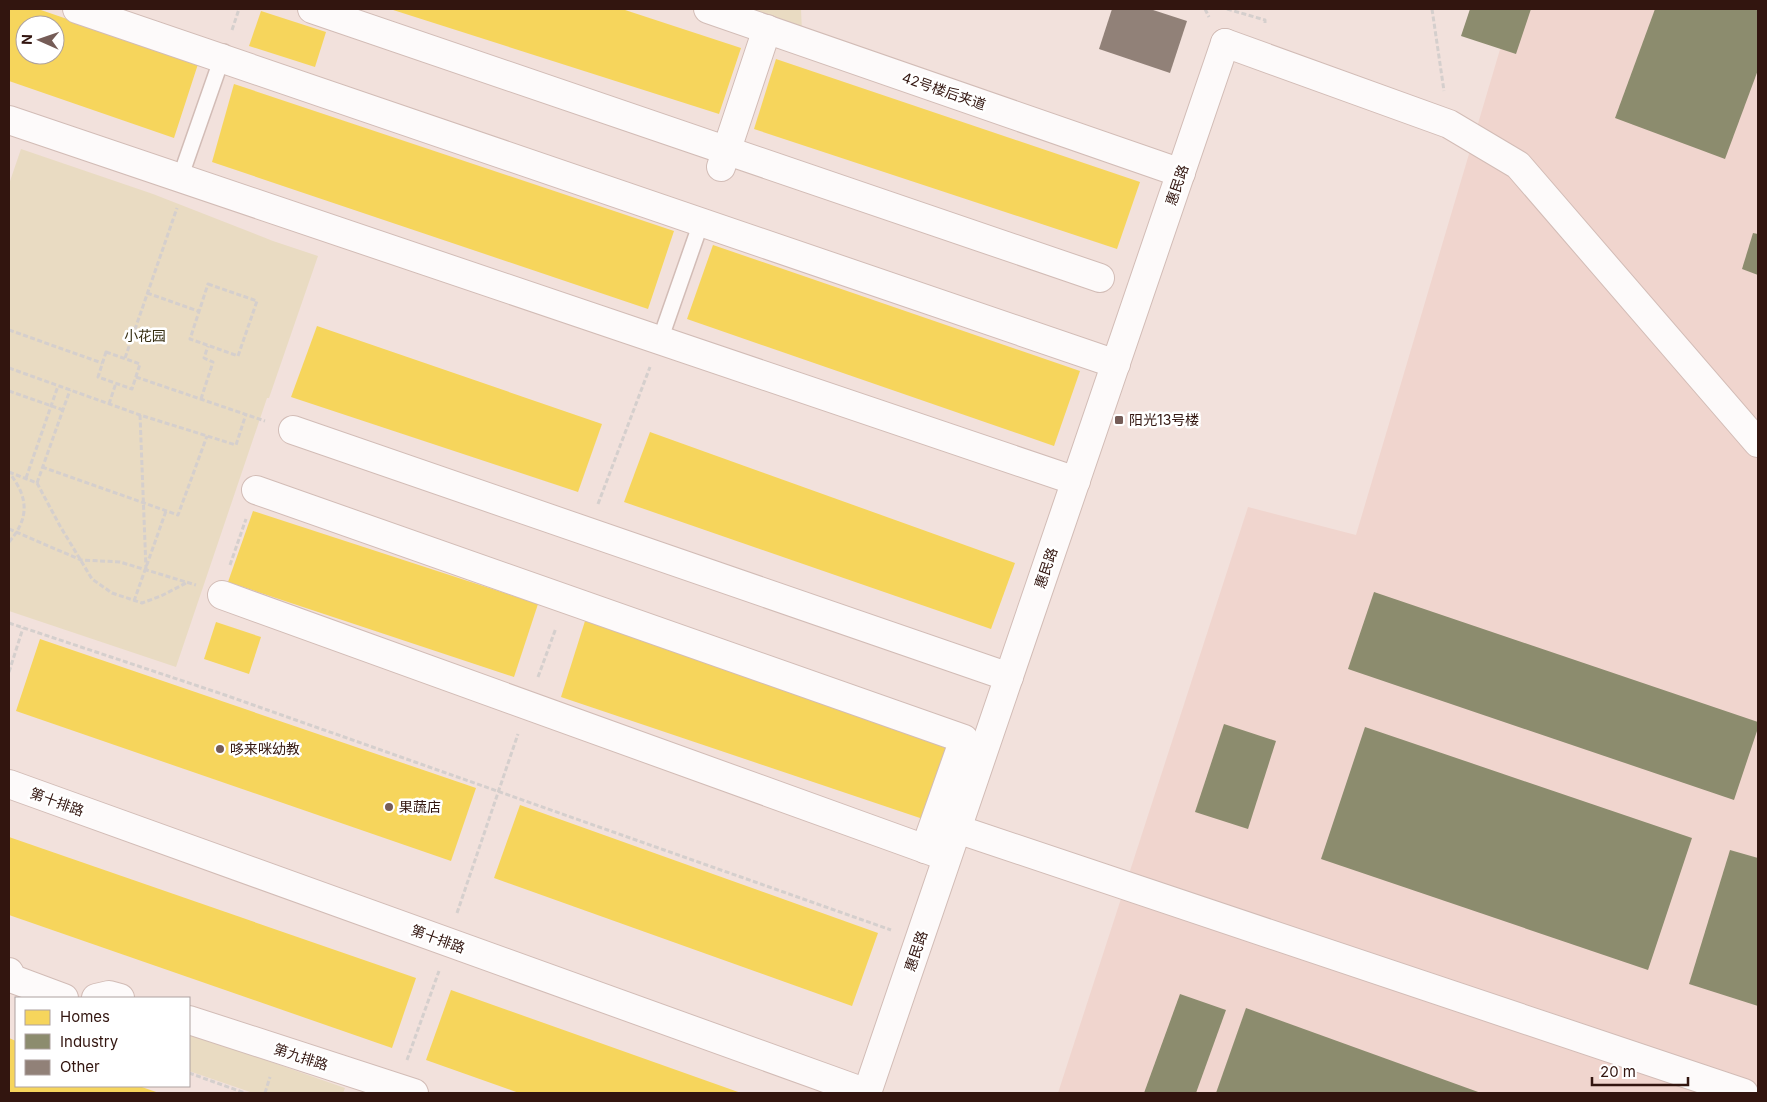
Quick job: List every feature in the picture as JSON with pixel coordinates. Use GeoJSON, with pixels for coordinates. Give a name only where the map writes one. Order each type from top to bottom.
{"type":"FeatureCollection","features":[{"type":"Feature","properties":{"kind":"street"},"geometry":{"type":"LineString","coordinates":[[77,9],[223,54],[703,218],[1116,364]]}},
{"type":"Feature","properties":{"kind":"street"},"geometry":{"type":"LineString","coordinates":[[312,9],[723,160],[1100,278]]}},
{"type":"Feature","properties":{"kind":"street","name":"42号楼后夹道"},"geometry":{"type":"LineString","coordinates":[[708,9],[1181,173]]}},
{"type":"Feature","properties":{"kind":"street"},"geometry":{"type":"LineString","coordinates":[[723,160],[767,29]]}},
{"type":"Feature","properties":{"kind":"street","name":"惠民路"},"geometry":{"type":"LineString","coordinates":[[868,1093],[936,853],[957,829],[1225,43],[1449,124]]}},
{"type":"Feature","properties":{"kind":"street"},"geometry":{"type":"LineString","coordinates":[[9,120],[1076,481]]}},
{"type":"Feature","properties":{"kind":"street"},"geometry":{"type":"LineString","coordinates":[[1449,124],[1518,165],[1758,443]]}},
{"type":"Feature","properties":{"kind":"street"},"geometry":{"type":"LineString","coordinates":[[293,430],[1009,678]]}},
{"type":"Feature","properties":{"kind":"street"},"geometry":{"type":"LineString","coordinates":[[222,595],[936,853],[964,739],[256,490]]}},
{"type":"Feature","properties":{"kind":"street","name":"第十排路"},"geometry":{"type":"LineString","coordinates":[[9,784],[868,1093]]}},
{"type":"Feature","properties":{"kind":"street"},"geometry":{"type":"LineString","coordinates":[[957,829],[1744,1093]]}},
{"type":"Feature","properties":{"kind":"street"},"geometry":{"type":"LineString","coordinates":[[9,972],[13,978],[61,997]]}},
{"type":"Feature","properties":{"kind":"street"},"geometry":{"type":"LineString","coordinates":[[100,997],[109,995],[116,997]]}},
{"type":"Feature","properties":{"kind":"street","name":"第九排路"},"geometry":{"type":"LineString","coordinates":[[190,1020],[414,1093]]}},
{"type":"Feature","properties":{"kind":"lane"},"geometry":{"type":"LineString","coordinates":[[183,179],[223,54]]}},
{"type":"Feature","properties":{"kind":"lane"},"geometry":{"type":"LineString","coordinates":[[660,340],[703,218]]}},
{"type":"Feature","properties":{"kind":"path"},"geometry":{"type":"LineString","coordinates":[[1227,9],[1265,20]]}},
{"type":"Feature","properties":{"kind":"path"},"geometry":{"type":"LineString","coordinates":[[1432,9],[1449,124]]}},
{"type":"Feature","properties":{"kind":"path"},"geometry":{"type":"LineString","coordinates":[[124,358],[183,179]]}},
{"type":"Feature","properties":{"kind":"path"},"geometry":{"type":"LineString","coordinates":[[208,284],[257,301],[238,356],[208,346],[190,340],[208,284]]}},
{"type":"Feature","properties":{"kind":"path"},"geometry":{"type":"LineString","coordinates":[[147,293],[199,311]]}},
{"type":"Feature","properties":{"kind":"path"},"geometry":{"type":"LineString","coordinates":[[9,330],[102,363]]}},
{"type":"Feature","properties":{"kind":"path"},"geometry":{"type":"LineString","coordinates":[[201,399],[214,362],[204,358],[208,346]]}},
{"type":"Feature","properties":{"kind":"path"},"geometry":{"type":"LineString","coordinates":[[106,352],[140,364],[132,388],[98,377],[102,363],[106,352]]}},
{"type":"Feature","properties":{"kind":"path"},"geometry":{"type":"LineString","coordinates":[[9,368],[140,415],[236,445],[246,414]]}},
{"type":"Feature","properties":{"kind":"path"},"geometry":{"type":"LineString","coordinates":[[136,377],[254,417]]}},
{"type":"Feature","properties":{"kind":"path"},"geometry":{"type":"LineString","coordinates":[[109,404],[116,384]]}},
{"type":"Feature","properties":{"kind":"path"},"geometry":{"type":"LineString","coordinates":[[26,478],[58,386]]}},
{"type":"Feature","properties":{"kind":"path"},"geometry":{"type":"LineString","coordinates":[[587,532],[641,389]]}},
{"type":"Feature","properties":{"kind":"path"},"geometry":{"type":"LineString","coordinates":[[37,483],[70,390]]}},
{"type":"Feature","properties":{"kind":"path"},"geometry":{"type":"LineString","coordinates":[[9,392],[63,410]]}},
{"type":"Feature","properties":{"kind":"path"},"geometry":{"type":"LineString","coordinates":[[140,415],[146,568]]}},
{"type":"Feature","properties":{"kind":"path"},"geometry":{"type":"LineString","coordinates":[[42,467],[178,515],[207,436]]}},
{"type":"Feature","properties":{"kind":"path"},"geometry":{"type":"LineString","coordinates":[[9,472],[37,483],[60,526],[81,560],[92,579],[112,593],[142,603],[161,596],[188,582],[146,568],[120,562],[81,560],[9,529]]}},
{"type":"Feature","properties":{"kind":"path"},"geometry":{"type":"LineString","coordinates":[[9,472],[19,485],[24,501],[24,517],[17,533],[9,542]]}},
{"type":"Feature","properties":{"kind":"path"},"geometry":{"type":"LineString","coordinates":[[222,595],[224,583],[256,490]]}},
{"type":"Feature","properties":{"kind":"path"},"geometry":{"type":"LineString","coordinates":[[134,601],[166,511]]}},
{"type":"Feature","properties":{"kind":"path"},"geometry":{"type":"LineString","coordinates":[[416,1037],[498,791],[566,599]]}},
{"type":"Feature","properties":{"kind":"path"},"geometry":{"type":"LineString","coordinates":[[9,623],[225,695],[891,929],[888,938]]}},
{"type":"Feature","properties":{"kind":"path"},"geometry":{"type":"LineString","coordinates":[[9,672],[23,628]]}},
{"type":"Feature","properties":{"kind":"path"},"geometry":{"type":"LineString","coordinates":[[190,1073],[245,1093]]}},
{"type":"Feature","properties":{"kind":"shaded area"},"geometry":{"type":"Polygon","coordinates":[[[1512,9],[1758,9],[1758,1093],[1058,1093],[1248,507],[1356,535],[1512,9]]]}},
{"type":"Feature","properties":{"kind":"green space"},"geometry":{"type":"Polygon","coordinates":[[[735,9],[801,9],[802,32],[735,9]]]}},
{"type":"Feature","properties":{"kind":"green space","name":"小花园"},"geometry":{"type":"Polygon","coordinates":[[[21,149],[153,194],[273,241],[318,256],[269,398],[267,398],[176,667],[9,611],[9,184],[21,149]]]}},
{"type":"Feature","properties":{"kind":"green space"},"geometry":{"type":"Polygon","coordinates":[[[190,1033],[345,1088],[343,1093],[253,1093],[190,1071],[190,1033]]]}},
{"type":"Feature","properties":{"kind":"building: Homes"},"geometry":{"type":"Polygon","coordinates":[[[9,9],[38,9],[55,15],[15,15],[15,65],[65,65],[65,18],[198,64],[174,138],[9,81],[9,9]]]}},
{"type":"Feature","properties":{"kind":"building: Homes"},"geometry":{"type":"Polygon","coordinates":[[[390,9],[622,9],[741,48],[719,114],[390,9]]]}},
{"type":"Feature","properties":{"kind":"building: Homes"},"geometry":{"type":"Polygon","coordinates":[[[261,11],[326,32],[315,67],[249,46],[261,11]]]}},
{"type":"Feature","properties":{"kind":"building: Homes"},"geometry":{"type":"Polygon","coordinates":[[[776,59],[1140,182],[1117,249],[754,129],[776,59]]]}},
{"type":"Feature","properties":{"kind":"building: Homes"},"geometry":{"type":"Polygon","coordinates":[[[234,84],[674,231],[648,309],[212,162],[234,84]]]}},
{"type":"Feature","properties":{"kind":"building: Homes"},"geometry":{"type":"Polygon","coordinates":[[[713,245],[1080,371],[1054,446],[687,319],[713,245]]]}},
{"type":"Feature","properties":{"kind":"building: Homes"},"geometry":{"type":"Polygon","coordinates":[[[317,326],[602,424],[578,492],[291,397],[317,326]]]}},
{"type":"Feature","properties":{"kind":"building: Homes"},"geometry":{"type":"Polygon","coordinates":[[[650,432],[1015,563],[991,629],[624,502],[650,432]]]}},
{"type":"Feature","properties":{"kind":"building: Homes"},"geometry":{"type":"Polygon","coordinates":[[[253,511],[538,604],[514,677],[228,582],[253,511]]]}},
{"type":"Feature","properties":{"kind":"building: Homes"},"geometry":{"type":"Polygon","coordinates":[[[585,621],[949,747],[923,819],[561,697],[585,621]]]}},
{"type":"Feature","properties":{"kind":"building: Homes"},"geometry":{"type":"Polygon","coordinates":[[[216,622],[261,637],[249,674],[204,659],[216,622]]]}},
{"type":"Feature","properties":{"kind":"building: Homes"},"geometry":{"type":"Polygon","coordinates":[[[40,639],[476,788],[451,861],[16,711],[40,639]]]}},
{"type":"Feature","properties":{"kind":"building: Homes"},"geometry":{"type":"Polygon","coordinates":[[[520,805],[878,933],[852,1006],[494,878],[520,805]]]}},
{"type":"Feature","properties":{"kind":"building: Homes"},"geometry":{"type":"Polygon","coordinates":[[[9,837],[416,978],[392,1048],[9,915],[9,837]]]}},
{"type":"Feature","properties":{"kind":"building: Homes"},"geometry":{"type":"Polygon","coordinates":[[[451,990],[741,1093],[519,1093],[426,1060],[451,990]]]}},
{"type":"Feature","properties":{"kind":"building: Homes"},"geometry":{"type":"Polygon","coordinates":[[[9,1038],[15,1041],[15,1087],[142,1087],[159,1093],[9,1093],[9,1038]]]}},
{"type":"Feature","properties":{"kind":"building: Industry"},"geometry":{"type":"Polygon","coordinates":[[[1470,9],[1531,9],[1516,54],[1461,36],[1470,9]]]}},
{"type":"Feature","properties":{"kind":"building: Industry"},"geometry":{"type":"Polygon","coordinates":[[[1655,9],[1758,9],[1758,70],[1725,159],[1615,118],[1655,9]]]}},
{"type":"Feature","properties":{"kind":"building: Industry"},"geometry":{"type":"Polygon","coordinates":[[[1753,233],[1758,234],[1758,275],[1742,269],[1753,233]]]}},
{"type":"Feature","properties":{"kind":"building: Industry"},"geometry":{"type":"Polygon","coordinates":[[[1374,592],[1758,722],[1758,728],[1734,800],[1348,669],[1374,592]]]}},
{"type":"Feature","properties":{"kind":"building: Industry"},"geometry":{"type":"Polygon","coordinates":[[[1224,724],[1276,741],[1248,829],[1195,812],[1224,724]]]}},
{"type":"Feature","properties":{"kind":"building: Industry"},"geometry":{"type":"Polygon","coordinates":[[[1365,727],[1692,838],[1648,970],[1321,859],[1365,727]]]}},
{"type":"Feature","properties":{"kind":"building: Industry"},"geometry":{"type":"Polygon","coordinates":[[[1730,850],[1758,858],[1758,1006],[1689,984],[1730,850]]]}},
{"type":"Feature","properties":{"kind":"building: Industry"},"geometry":{"type":"Polygon","coordinates":[[[1180,994],[1226,1010],[1196,1093],[1144,1093],[1180,994]]]}},
{"type":"Feature","properties":{"kind":"building: Industry"},"geometry":{"type":"Polygon","coordinates":[[[1246,1008],[1481,1093],[1216,1093],[1246,1008]]]}},
{"type":"Feature","properties":{"kind":"building: Other"},"geometry":{"type":"Polygon","coordinates":[[[1112,9],[1150,9],[1187,21],[1170,73],[1099,49],[1112,9]]]}},
{"type":"Feature","properties":{"kind":"place","name":"阳光13号楼"},"geometry":{"type":"Point","coordinates":[1119,420]}},
{"type":"Feature","properties":{"kind":"place","name":"哆来咪幼教"},"geometry":{"type":"Point","coordinates":[220,749]}},
{"type":"Feature","properties":{"kind":"place","name":"果蔬店"},"geometry":{"type":"Point","coordinates":[389,807]}}]}
